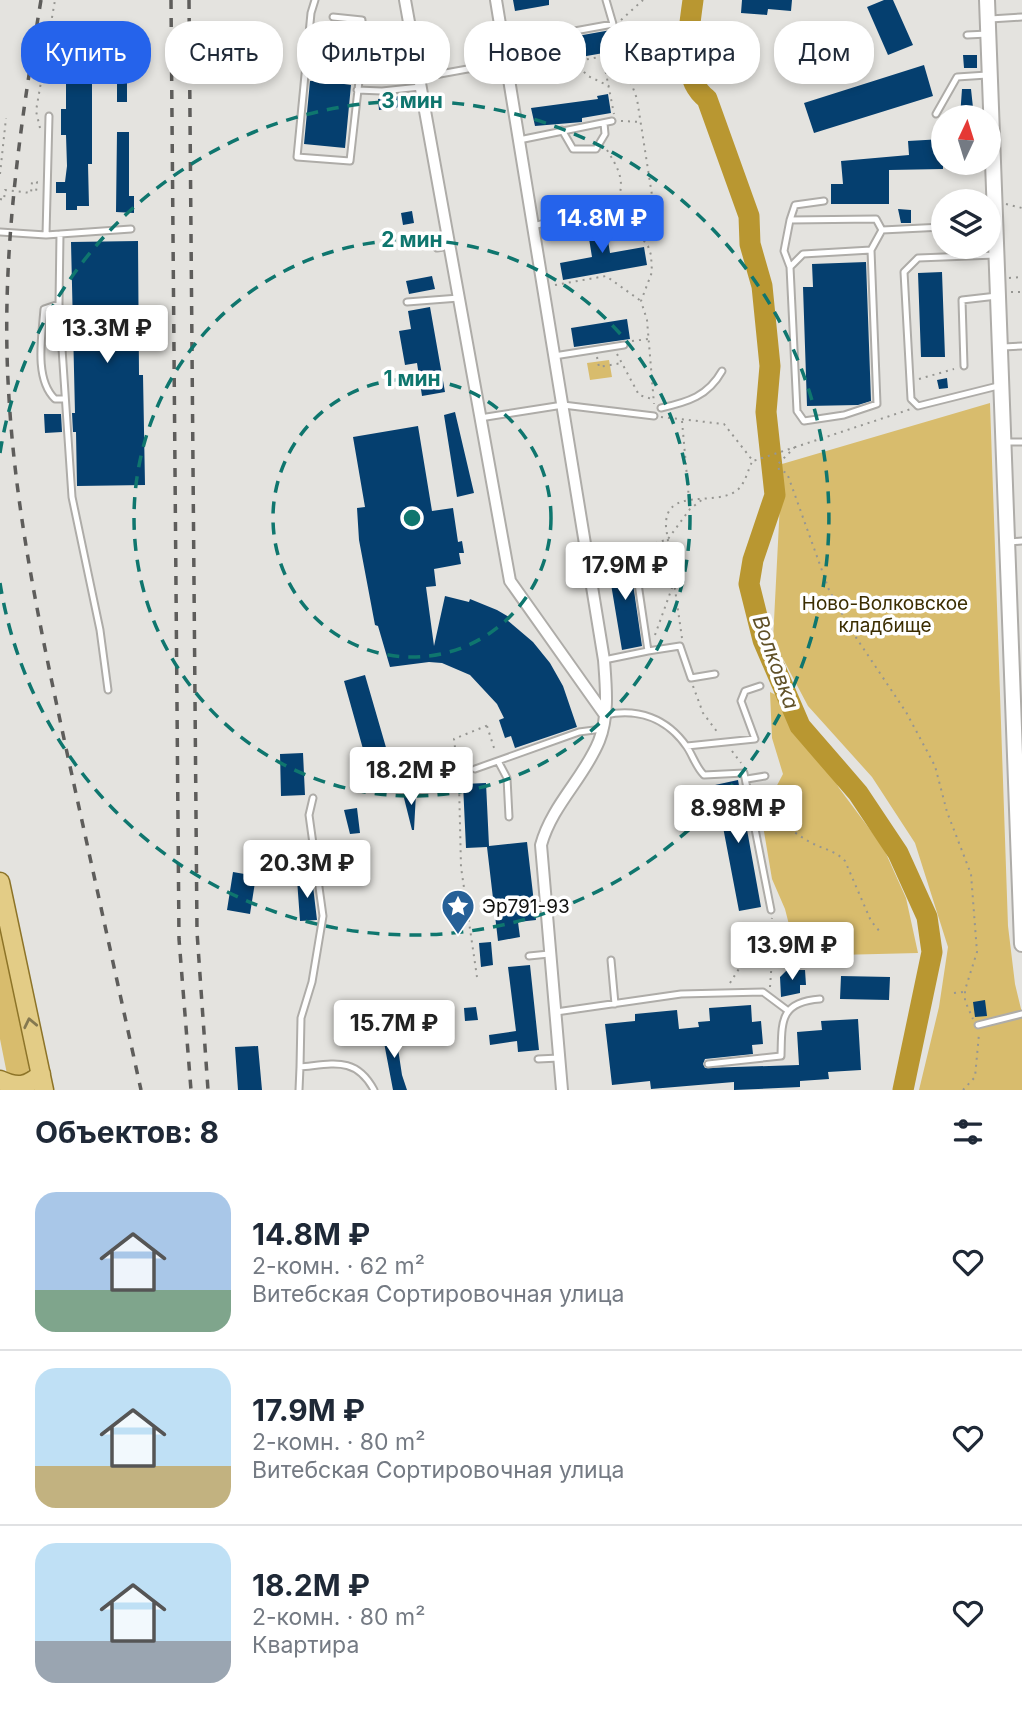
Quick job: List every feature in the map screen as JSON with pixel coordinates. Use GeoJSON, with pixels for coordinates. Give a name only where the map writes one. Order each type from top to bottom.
{"type":"FeatureCollection","features":[{"type":"Feature","properties":{"kind":"main road"},"geometry":{"type":"LineString","coordinates":[[0,882],[25,973],[42,1082],[24,1086],[0,1085]]}},
{"type":"Feature","properties":{"kind":"street"},"geometry":{"type":"LineString","coordinates":[[405,0],[409,21]]}},
{"type":"Feature","properties":{"kind":"street"},"geometry":{"type":"LineString","coordinates":[[496,0],[499,21]]}},
{"type":"Feature","properties":{"kind":"street"},"geometry":{"type":"LineString","coordinates":[[987,0],[992,189]]}},
{"type":"Feature","properties":{"kind":"street"},"geometry":{"type":"LineString","coordinates":[[419,84],[510,581],[606,715]]}},
{"type":"Feature","properties":{"kind":"street"},"geometry":{"type":"LineString","coordinates":[[510,84],[604,660],[606,715],[603,729],[593,751],[556,807],[541,845],[562,1090]]}},
{"type":"Feature","properties":{"kind":"street"},"geometry":{"type":"LineString","coordinates":[[997,259],[1002,294],[1000,347],[1003,442],[1014,542],[1022,944]]}},
{"type":"Feature","properties":{"kind":"lane"},"geometry":{"type":"LineString","coordinates":[[315,0],[311,13],[297,157],[350,161],[361,63],[362,20],[333,17]]}},
{"type":"Feature","properties":{"kind":"lane"},"geometry":{"type":"LineString","coordinates":[[606,0],[612,21]]}},
{"type":"Feature","properties":{"kind":"lane"},"geometry":{"type":"LineString","coordinates":[[967,35],[1022,17]]}},
{"type":"Feature","properties":{"kind":"lane"},"geometry":{"type":"LineString","coordinates":[[941,105],[957,76],[990,75]]}},
{"type":"Feature","properties":{"kind":"lane"},"geometry":{"type":"LineString","coordinates":[[357,90],[382,91],[411,84]]}},
{"type":"Feature","properties":{"kind":"lane"},"geometry":{"type":"LineString","coordinates":[[46,235],[50,116]]}},
{"type":"Feature","properties":{"kind":"lane"},"geometry":{"type":"LineString","coordinates":[[519,140],[612,121]]}},
{"type":"Feature","properties":{"kind":"lane"},"geometry":{"type":"LineString","coordinates":[[562,130],[573,149],[596,149],[602,143],[604,122]]}},
{"type":"Feature","properties":{"kind":"lane"},"geometry":{"type":"LineString","coordinates":[[824,201],[794,205],[785,251],[790,267],[797,411],[804,421],[844,415],[877,404],[872,250],[882,230]]}},
{"type":"Feature","properties":{"kind":"lane"},"geometry":{"type":"LineString","coordinates":[[533,226],[616,205]]}},
{"type":"Feature","properties":{"kind":"lane"},"geometry":{"type":"LineString","coordinates":[[564,219],[570,227],[581,229]]}},
{"type":"Feature","properties":{"kind":"lane"},"geometry":{"type":"LineString","coordinates":[[790,220],[876,219],[882,230]]}},
{"type":"Feature","properties":{"kind":"lane"},"geometry":{"type":"LineString","coordinates":[[882,230],[931,228]]}},
{"type":"Feature","properties":{"kind":"lane"},"geometry":{"type":"LineString","coordinates":[[0,232],[46,235],[131,229]]}},
{"type":"Feature","properties":{"kind":"lane"},"geometry":{"type":"LineString","coordinates":[[60,234],[59,304],[72,497],[100,630],[108,690]]}},
{"type":"Feature","properties":{"kind":"lane"},"geometry":{"type":"LineString","coordinates":[[437,248],[450,246]]}},
{"type":"Feature","properties":{"kind":"lane"},"geometry":{"type":"LineString","coordinates":[[790,267],[803,254],[872,250]]}},
{"type":"Feature","properties":{"kind":"lane"},"geometry":{"type":"LineString","coordinates":[[931,258],[918,258],[904,272],[908,369],[912,399],[918,406],[1001,385]]}},
{"type":"Feature","properties":{"kind":"lane"},"geometry":{"type":"LineString","coordinates":[[964,366],[962,300],[1002,294]]}},
{"type":"Feature","properties":{"kind":"lane"},"geometry":{"type":"LineString","coordinates":[[407,302],[459,298]]}},
{"type":"Feature","properties":{"kind":"lane"},"geometry":{"type":"LineString","coordinates":[[59,304],[44,309],[43,373],[47,391],[55,399],[65,399]]}},
{"type":"Feature","properties":{"kind":"lane"},"geometry":{"type":"LineString","coordinates":[[554,356],[624,345]]}},
{"type":"Feature","properties":{"kind":"lane"},"geometry":{"type":"LineString","coordinates":[[1000,347],[1022,346]]}},
{"type":"Feature","properties":{"kind":"lane"},"geometry":{"type":"LineString","coordinates":[[661,408],[703,395],[713,386],[722,371]]}},
{"type":"Feature","properties":{"kind":"lane"},"geometry":{"type":"LineString","coordinates":[[480,418],[563,405],[654,416]]}},
{"type":"Feature","properties":{"kind":"lane"},"geometry":{"type":"LineString","coordinates":[[1003,442],[1022,442]]}},
{"type":"Feature","properties":{"kind":"lane"},"geometry":{"type":"LineString","coordinates":[[588,558],[633,551],[649,651]]}},
{"type":"Feature","properties":{"kind":"lane"},"geometry":{"type":"LineString","coordinates":[[604,660],[680,646],[691,678],[715,674]]}},
{"type":"Feature","properties":{"kind":"lane"},"geometry":{"type":"LineString","coordinates":[[687,746],[755,738],[741,701],[745,691],[760,686]]}},
{"type":"Feature","properties":{"kind":"lane"},"geometry":{"type":"LineString","coordinates":[[606,715],[636,711],[669,727],[687,746],[704,775],[765,776]]}},
{"type":"Feature","properties":{"kind":"lane"},"geometry":{"type":"LineString","coordinates":[[475,768],[590,729],[603,729]]}},
{"type":"Feature","properties":{"kind":"lane"},"geometry":{"type":"LineString","coordinates":[[498,761],[507,778],[509,817]]}},
{"type":"Feature","properties":{"kind":"lane"},"geometry":{"type":"LineString","coordinates":[[746,776],[771,910]]}},
{"type":"Feature","properties":{"kind":"lane"},"geometry":{"type":"LineString","coordinates":[[299,1090],[301,1018],[312,982],[323,916],[309,815],[313,798]]}},
{"type":"Feature","properties":{"kind":"lane"},"geometry":{"type":"LineString","coordinates":[[529,956],[549,954]]}},
{"type":"Feature","properties":{"kind":"lane"},"geometry":{"type":"LineString","coordinates":[[611,960],[615,1004]]}},
{"type":"Feature","properties":{"kind":"lane"},"geometry":{"type":"LineString","coordinates":[[554,1013],[681,994],[763,992],[787,1010]]}},
{"type":"Feature","properties":{"kind":"lane"},"geometry":{"type":"LineString","coordinates":[[708,1064],[780,1056],[782,1023],[787,1010],[804,1000],[820,999]]}},
{"type":"Feature","properties":{"kind":"lane"},"geometry":{"type":"LineString","coordinates":[[978,1025],[1022,1014]]}},
{"type":"Feature","properties":{"kind":"lane"},"geometry":{"type":"LineString","coordinates":[[538,1059],[559,1058]]}},
{"type":"Feature","properties":{"kind":"lane"},"geometry":{"type":"LineString","coordinates":[[300,1067],[348,1064],[367,1076],[374,1090]]}},
{"type":"Feature","properties":{"kind":"path"},"geometry":{"type":"LineString","coordinates":[[47,159],[36,111],[55,0]]}},
{"type":"Feature","properties":{"kind":"path"},"geometry":{"type":"LineString","coordinates":[[618,21],[634,11],[643,0]]}},
{"type":"Feature","properties":{"kind":"path"},"geometry":{"type":"LineString","coordinates":[[586,73],[610,86],[615,108],[612,121],[641,122]]}},
{"type":"Feature","properties":{"kind":"path"},"geometry":{"type":"LineString","coordinates":[[633,84],[655,222],[645,242]]}},
{"type":"Feature","properties":{"kind":"path"},"geometry":{"type":"LineString","coordinates":[[0,175],[6,118]]}},
{"type":"Feature","properties":{"kind":"path"},"geometry":{"type":"LineString","coordinates":[[602,143],[620,173],[622,185],[616,205],[645,242],[653,269],[642,301],[649,339],[654,416],[728,427],[753,461]]}},
{"type":"Feature","properties":{"kind":"path"},"geometry":{"type":"LineString","coordinates":[[0,199],[4,200],[5,190],[31,193],[32,182],[37,182],[36,192],[46,194]]}},
{"type":"Feature","properties":{"kind":"path"},"geometry":{"type":"LineString","coordinates":[[1003,203],[1022,208]]}},
{"type":"Feature","properties":{"kind":"path"},"geometry":{"type":"LineString","coordinates":[[543,287],[606,276],[642,301]]}},
{"type":"Feature","properties":{"kind":"path"},"geometry":{"type":"LineString","coordinates":[[1006,278],[1022,277]]}},
{"type":"Feature","properties":{"kind":"path"},"geometry":{"type":"LineString","coordinates":[[1002,294],[1022,292]]}},
{"type":"Feature","properties":{"kind":"path"},"geometry":{"type":"LineString","coordinates":[[624,345],[631,341],[649,339]]}},
{"type":"Feature","properties":{"kind":"path"},"geometry":{"type":"LineString","coordinates":[[613,347],[639,395],[653,398]]}},
{"type":"Feature","properties":{"kind":"path"},"geometry":{"type":"LineString","coordinates":[[596,349],[599,367],[622,363]]}},
{"type":"Feature","properties":{"kind":"path"},"geometry":{"type":"LineString","coordinates":[[911,380],[964,366]]}},
{"type":"Feature","properties":{"kind":"path"},"geometry":{"type":"LineString","coordinates":[[680,646],[682,634],[666,521],[670,508],[677,502],[736,492],[753,461],[905,413],[918,406]]}},
{"type":"Feature","properties":{"kind":"path"},"geometry":{"type":"LineString","coordinates":[[682,419],[689,500]]}},
{"type":"Feature","properties":{"kind":"path"},"geometry":{"type":"LineString","coordinates":[[795,447],[778,464],[779,470],[787,473],[829,590],[853,633],[906,712],[935,766],[947,812],[971,874],[977,952],[965,992],[966,1008],[978,1025],[979,1050],[975,1077],[962,1090]]}},
{"type":"Feature","properties":{"kind":"path"},"geometry":{"type":"LineString","coordinates":[[633,551],[668,539],[690,509],[704,498]]}},
{"type":"Feature","properties":{"kind":"path"},"geometry":{"type":"LineString","coordinates":[[647,644],[659,631],[674,583]]}},
{"type":"Feature","properties":{"kind":"path"},"geometry":{"type":"LineString","coordinates":[[691,678],[703,713],[740,760],[746,776]]}},
{"type":"Feature","properties":{"kind":"path"},"geometry":{"type":"LineString","coordinates":[[477,977],[470,914],[461,867],[454,739],[491,724]]}},
{"type":"Feature","properties":{"kind":"path"},"geometry":{"type":"LineString","coordinates":[[487,725],[498,761]]}},
{"type":"Feature","properties":{"kind":"path"},"geometry":{"type":"LineString","coordinates":[[456,760],[475,768]]}},
{"type":"Feature","properties":{"kind":"path"},"geometry":{"type":"LineString","coordinates":[[755,823],[778,823],[810,842],[840,855],[871,921],[881,933]]}},
{"type":"Feature","properties":{"kind":"path"},"geometry":{"type":"LineString","coordinates":[[768,995],[773,978],[768,935],[771,910]]}},
{"type":"Feature","properties":{"kind":"path"},"geometry":{"type":"LineString","coordinates":[[724,993],[745,958],[768,935]]}},
{"type":"Feature","properties":{"kind":"path"},"geometry":{"type":"LineString","coordinates":[[954,993],[965,992]]}},
{"type":"Feature","properties":{"kind":"green space"},"geometry":{"type":"Polygon","coordinates":[[[609,360],[612,377],[590,380],[587,363],[609,360]]]}},
{"type":"Feature","properties":{"kind":"green space","name":"Ново-Волковское кладбище"},"geometry":{"type":"Polygon","coordinates":[[[990,403],[1008,926],[1015,984],[1022,1013],[1022,1090],[919,1090],[939,1007],[948,947],[915,843],[872,777],[808,706],[773,640],[782,464],[990,403]]]}},
{"type":"Feature","properties":{"kind":"green space"},"geometry":{"type":"Polygon","coordinates":[[[770,692],[792,703],[839,788],[883,847],[906,898],[918,953],[797,956],[785,909],[772,879],[758,796],[774,791],[783,774],[772,738],[770,692]]]}},
{"type":"Feature","properties":{"kind":"green space"},"geometry":{"type":"Polygon","coordinates":[[[0,928],[29,1068],[28,1075],[19,1079],[7,1074],[0,1039],[0,928]]]}},
{"type":"Feature","properties":{"kind":"green space"},"geometry":{"type":"Polygon","coordinates":[[[767,933],[770,955],[741,959],[738,937],[767,933]]]}},
{"type":"Feature","properties":{"kind":"building"},"geometry":{"type":"Polygon","coordinates":[[[513,0],[549,0],[549,5],[515,11],[513,0]]]}},
{"type":"Feature","properties":{"kind":"building"},"geometry":{"type":"Polygon","coordinates":[[[742,0],[792,0],[791,11],[768,9],[767,15],[741,13],[742,0]]]}},
{"type":"Feature","properties":{"kind":"building"},"geometry":{"type":"Polygon","coordinates":[[[884,0],[893,0],[913,45],[888,55],[867,7],[884,0]]]}},
{"type":"Feature","properties":{"kind":"building"},"geometry":{"type":"Polygon","coordinates":[[[600,32],[600,54],[586,56],[586,34],[600,32]]]}},
{"type":"Feature","properties":{"kind":"building"},"geometry":{"type":"Polygon","coordinates":[[[963,55],[977,55],[977,68],[964,68],[963,55]]]}},
{"type":"Feature","properties":{"kind":"building"},"geometry":{"type":"Polygon","coordinates":[[[924,65],[933,96],[814,133],[804,103],[864,84],[874,84],[874,81],[924,65]]]}},
{"type":"Feature","properties":{"kind":"building"},"geometry":{"type":"Polygon","coordinates":[[[66,84],[92,84],[89,206],[77,206],[77,210],[66,210],[66,193],[56,193],[56,182],[65,182],[67,166],[66,135],[61,135],[61,109],[66,109],[66,84]]]}},
{"type":"Feature","properties":{"kind":"building"},"geometry":{"type":"Polygon","coordinates":[[[117,84],[127,84],[127,102],[117,102],[117,84]]]}},
{"type":"Feature","properties":{"kind":"building"},"geometry":{"type":"Polygon","coordinates":[[[310,84],[351,85],[345,148],[304,144],[310,84]]]}},
{"type":"Feature","properties":{"kind":"building"},"geometry":{"type":"Polygon","coordinates":[[[962,89],[971,89],[973,105],[961,105],[962,89]]]}},
{"type":"Feature","properties":{"kind":"building"},"geometry":{"type":"Polygon","coordinates":[[[608,94],[611,113],[582,118],[582,122],[535,126],[531,108],[598,99],[597,96],[608,94]]]}},
{"type":"Feature","properties":{"kind":"building"},"geometry":{"type":"Polygon","coordinates":[[[406,95],[407,106],[379,110],[378,99],[406,95]]]}},
{"type":"Feature","properties":{"kind":"building"},"geometry":{"type":"Polygon","coordinates":[[[117,132],[129,132],[129,196],[134,196],[134,213],[116,212],[117,132]]]}},
{"type":"Feature","properties":{"kind":"building"},"geometry":{"type":"Polygon","coordinates":[[[931,140],[931,169],[889,170],[889,204],[831,204],[831,184],[843,184],[841,161],[909,155],[908,141],[931,140]]]}},
{"type":"Feature","properties":{"kind":"building"},"geometry":{"type":"Polygon","coordinates":[[[898,209],[911,210],[911,223],[901,223],[898,209]]]}},
{"type":"Feature","properties":{"kind":"building"},"geometry":{"type":"Polygon","coordinates":[[[412,211],[414,223],[403,225],[401,213],[412,211]]]}},
{"type":"Feature","properties":{"kind":"building"},"geometry":{"type":"Polygon","coordinates":[[[604,216],[610,253],[644,247],[647,265],[563,280],[560,263],[592,257],[586,220],[604,216]]]}},
{"type":"Feature","properties":{"kind":"building"},"geometry":{"type":"Polygon","coordinates":[[[138,241],[139,375],[143,375],[145,485],[77,486],[76,432],[73,432],[72,413],[75,413],[71,242],[138,241]]]}},
{"type":"Feature","properties":{"kind":"building"},"geometry":{"type":"Polygon","coordinates":[[[866,262],[871,401],[858,405],[807,406],[803,287],[813,287],[812,264],[866,262]]]}},
{"type":"Feature","properties":{"kind":"building"},"geometry":{"type":"Polygon","coordinates":[[[942,272],[945,357],[921,357],[918,273],[942,272]]]}},
{"type":"Feature","properties":{"kind":"building"},"geometry":{"type":"Polygon","coordinates":[[[432,276],[435,289],[409,294],[406,281],[432,276]]]}},
{"type":"Feature","properties":{"kind":"building"},"geometry":{"type":"Polygon","coordinates":[[[430,307],[445,392],[422,396],[417,363],[405,365],[399,331],[411,329],[408,311],[430,307]]]}},
{"type":"Feature","properties":{"kind":"building"},"geometry":{"type":"Polygon","coordinates":[[[627,319],[630,339],[574,347],[571,328],[627,319]]]}},
{"type":"Feature","properties":{"kind":"building"},"geometry":{"type":"Polygon","coordinates":[[[947,378],[948,388],[939,389],[937,380],[947,378]]]}},
{"type":"Feature","properties":{"kind":"building"},"geometry":{"type":"Polygon","coordinates":[[[455,412],[474,493],[457,497],[444,415],[455,412]]]}},
{"type":"Feature","properties":{"kind":"building"},"geometry":{"type":"Polygon","coordinates":[[[44,414],[61,414],[62,432],[45,433],[44,414]]]}},
{"type":"Feature","properties":{"kind":"building"},"geometry":{"type":"Polygon","coordinates":[[[418,426],[432,511],[453,508],[458,542],[462,541],[464,553],[459,553],[461,564],[434,569],[436,586],[426,587],[434,646],[445,596],[469,602],[470,599],[497,610],[509,617],[507,620],[533,642],[550,663],[563,686],[577,727],[515,748],[511,736],[505,738],[499,720],[504,718],[497,704],[470,675],[442,663],[390,667],[378,626],[375,625],[359,540],[357,508],[365,507],[353,437],[418,426]]]}},
{"type":"Feature","properties":{"kind":"building"},"geometry":{"type":"Polygon","coordinates":[[[629,556],[642,646],[622,650],[607,560],[629,556]]]}},
{"type":"Feature","properties":{"kind":"building"},"geometry":{"type":"Polygon","coordinates":[[[365,675],[394,775],[372,781],[344,681],[365,675]]]}},
{"type":"Feature","properties":{"kind":"building"},"geometry":{"type":"Polygon","coordinates":[[[303,753],[305,795],[281,796],[280,754],[303,753]]]}},
{"type":"Feature","properties":{"kind":"building"},"geometry":{"type":"Polygon","coordinates":[[[738,780],[761,907],[739,911],[715,785],[738,780]]]}},
{"type":"Feature","properties":{"kind":"building"},"geometry":{"type":"Polygon","coordinates":[[[486,783],[489,846],[527,842],[536,920],[518,922],[520,937],[498,941],[487,847],[466,848],[463,784],[486,783]]]}},
{"type":"Feature","properties":{"kind":"building"},"geometry":{"type":"Polygon","coordinates":[[[416,793],[414,830],[412,830],[403,794],[416,793]]]}},
{"type":"Feature","properties":{"kind":"building"},"geometry":{"type":"Polygon","coordinates":[[[357,808],[360,833],[350,834],[344,810],[357,808]]]}},
{"type":"Feature","properties":{"kind":"building"},"geometry":{"type":"Polygon","coordinates":[[[233,872],[256,876],[250,914],[227,910],[233,872]]]}},
{"type":"Feature","properties":{"kind":"building"},"geometry":{"type":"Polygon","coordinates":[[[312,878],[317,920],[300,921],[297,879],[312,878]]]}},
{"type":"Feature","properties":{"kind":"building"},"geometry":{"type":"Polygon","coordinates":[[[491,942],[493,965],[481,967],[479,943],[491,942]]]}},
{"type":"Feature","properties":{"kind":"building"},"geometry":{"type":"Polygon","coordinates":[[[530,965],[539,1050],[518,1052],[517,1041],[490,1045],[489,1035],[516,1031],[508,967],[530,965]]]}},
{"type":"Feature","properties":{"kind":"building"},"geometry":{"type":"Polygon","coordinates":[[[787,970],[805,970],[806,985],[800,985],[800,993],[781,997],[780,977],[787,970]]]}},
{"type":"Feature","properties":{"kind":"building"},"geometry":{"type":"Polygon","coordinates":[[[841,976],[890,977],[889,1000],[840,999],[841,976]]]}},
{"type":"Feature","properties":{"kind":"building"},"geometry":{"type":"Polygon","coordinates":[[[985,1000],[987,1016],[975,1017],[973,1002],[985,1000]]]}},
{"type":"Feature","properties":{"kind":"building"},"geometry":{"type":"Polygon","coordinates":[[[751,1005],[752,1022],[761,1021],[763,1044],[752,1045],[753,1054],[705,1059],[705,1068],[799,1065],[797,1032],[822,1030],[821,1021],[858,1019],[861,1070],[828,1072],[829,1079],[800,1081],[800,1087],[734,1090],[734,1082],[651,1089],[650,1081],[612,1085],[605,1024],[635,1021],[635,1014],[677,1010],[679,1029],[699,1027],[698,1022],[710,1021],[709,1008],[751,1005]]]}},
{"type":"Feature","properties":{"kind":"building"},"geometry":{"type":"Polygon","coordinates":[[[476,1007],[478,1020],[465,1021],[464,1008],[476,1007]]]}},
{"type":"Feature","properties":{"kind":"building"},"geometry":{"type":"Polygon","coordinates":[[[395,1029],[407,1090],[393,1090],[382,1032],[395,1029]]]}},
{"type":"Feature","properties":{"kind":"building"},"geometry":{"type":"Polygon","coordinates":[[[258,1046],[262,1090],[238,1090],[235,1047],[258,1046]]]}},
{"type":"Feature","properties":{"kind":"waterway","name":"Волковка"},"geometry":{"type":"LineString","coordinates":[[693,0],[688,39],[689,67],[698,90],[707,99],[749,216],[750,244],[762,286],[770,366],[766,412],[775,495],[753,560],[749,584],[763,640],[800,726],[858,793],[898,853],[927,917],[932,952],[903,1090]]}},
{"type":"Feature","properties":{"kind":"railway"},"geometry":{"type":"LineString","coordinates":[[41,0],[25,99],[9,248],[7,348],[12,442],[39,617],[141,1090]]}},
{"type":"Feature","properties":{"kind":"railway"},"geometry":{"type":"LineString","coordinates":[[171,0],[179,939],[191,1090]]}},
{"type":"Feature","properties":{"kind":"railway"},"geometry":{"type":"LineString","coordinates":[[189,0],[197,932],[208,1090]]}},
{"type":"Feature","properties":{"kind":"place","name":"Эр791-93"},"geometry":{"type":"Point","coordinates":[458,936]}}]}
